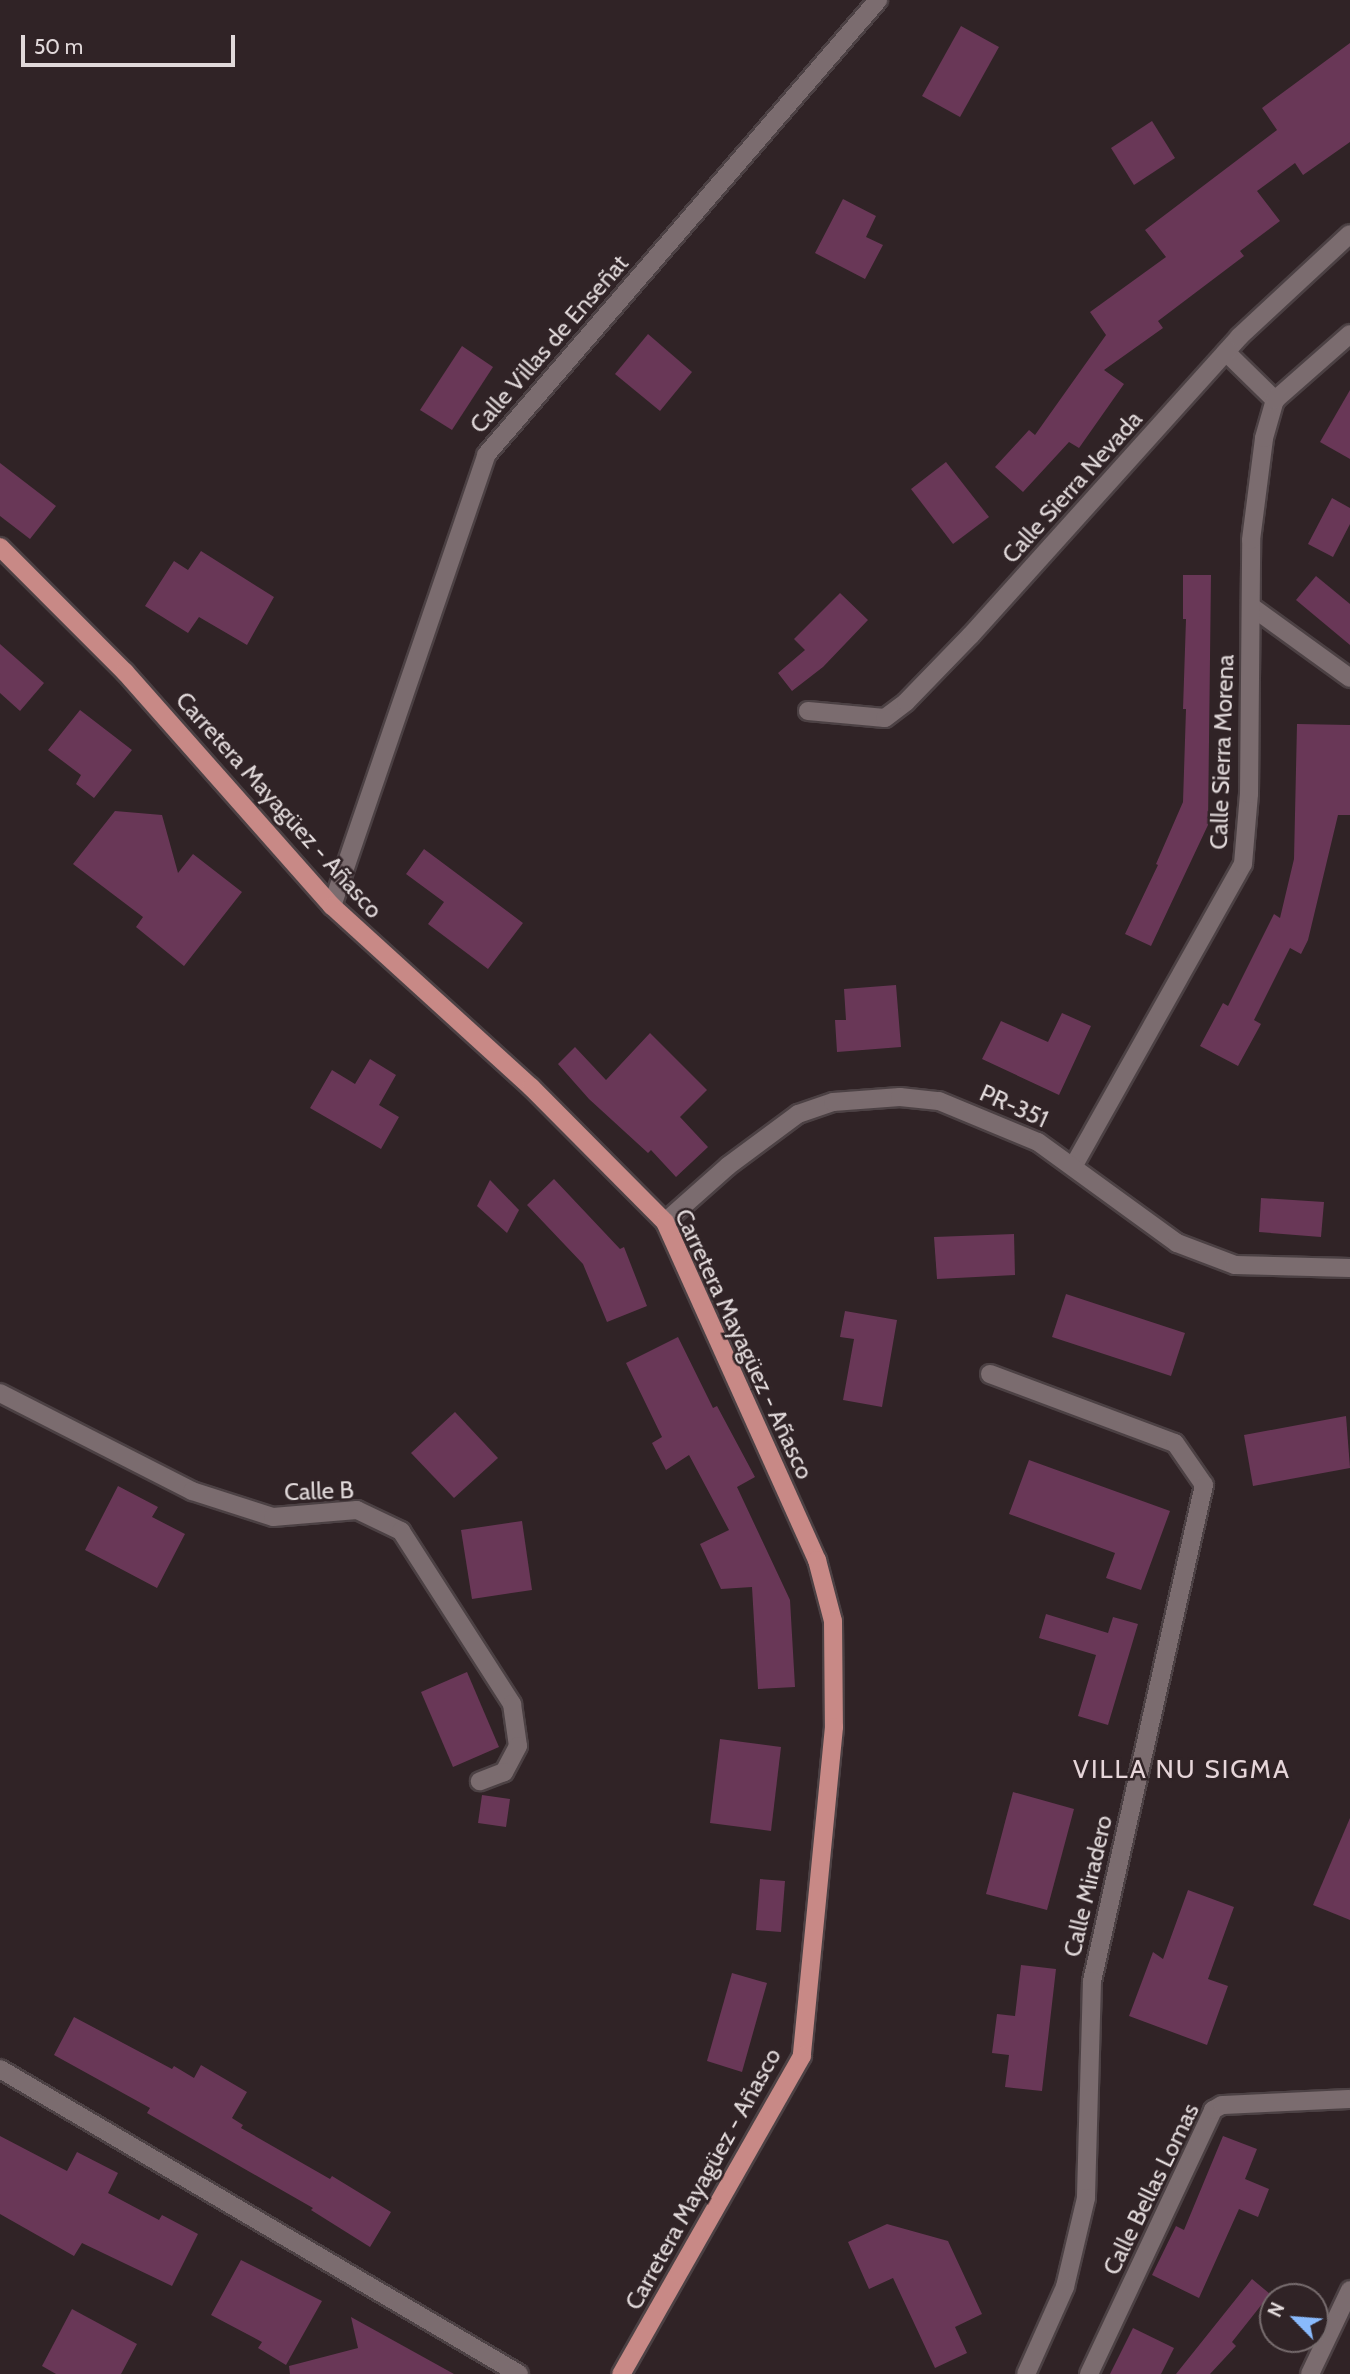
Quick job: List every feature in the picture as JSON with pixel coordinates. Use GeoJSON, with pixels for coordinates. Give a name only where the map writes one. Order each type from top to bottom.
{"type":"FeatureCollection","features":[{"type":"Feature","properties":{"kind":"main road","name":"Carretera Mayagüez - Añasco"},"geometry":{"type":"LineString","coordinates":[[0,547],[125,672],[332,906],[531,1087],[665,1222],[817,1560],[833,1621],[834,1727],[802,2056],[621,2374]]}},
{"type":"Feature","properties":{"kind":"street","name":"Calle Villas de Enseñat"},"geometry":{"type":"LineString","coordinates":[[332,906],[486,455],[878,0]]}},
{"type":"Feature","properties":{"kind":"street","name":"Calle Sierra Nevada"},"geometry":{"type":"LineString","coordinates":[[808,711],[885,718],[906,702],[971,635],[1226,352],[1350,234]]}},
{"type":"Feature","properties":{"kind":"street"},"geometry":{"type":"LineString","coordinates":[[1226,352],[1275,400],[1350,334]]}},
{"type":"Feature","properties":{"kind":"street","name":"Calle Sierra Morena"},"geometry":{"type":"LineString","coordinates":[[1074,1165],[1242,864],[1249,794],[1251,540],[1264,438],[1275,400]]}},
{"type":"Feature","properties":{"kind":"street"},"geometry":{"type":"LineString","coordinates":[[1252,607],[1350,678]]}},
{"type":"Feature","properties":{"kind":"street","name":"PR-351"},"geometry":{"type":"LineString","coordinates":[[665,1222],[727,1166],[798,1114],[833,1102],[900,1097],[939,1101],[1038,1142],[1074,1165],[1177,1243],[1235,1265],[1350,1268]]}},
{"type":"Feature","properties":{"kind":"street","name":"Calle Miradero"},"geometry":{"type":"LineString","coordinates":[[990,1374],[1175,1443],[1204,1485],[1091,1981],[1086,2198],[1065,2287],[1026,2374]]}},
{"type":"Feature","properties":{"kind":"street","name":"Calle B"},"geometry":{"type":"LineString","coordinates":[[0,1393],[192,1491],[273,1517],[356,1510],[401,1531],[512,1704],[519,1746],[504,1772],[480,1781]]}},
{"type":"Feature","properties":{"kind":"street"},"geometry":{"type":"LineString","coordinates":[[0,2069],[519,2374]]}},
{"type":"Feature","properties":{"kind":"street","name":"Calle Bellas Lomas"},"geometry":{"type":"LineString","coordinates":[[1089,2374],[1213,2110],[1222,2105],[1350,2099]]}},
{"type":"Feature","properties":{"kind":"street"},"geometry":{"type":"LineString","coordinates":[[1317,2372],[1350,2290]]}},
{"type":"Feature","properties":{"kind":"building"},"geometry":{"type":"Polygon","coordinates":[[[961,26],[999,47],[960,117],[922,96],[961,26]]]}},
{"type":"Feature","properties":{"kind":"building"},"geometry":{"type":"Polygon","coordinates":[[[1350,43],[1350,142],[1303,175],[1295,163],[1257,191],[1280,221],[1240,251],[1244,256],[1158,321],[1163,328],[1104,370],[1124,384],[1079,448],[1069,442],[1023,492],[995,467],[1029,430],[1035,435],[1106,335],[1090,312],[1166,257],[1145,230],[1277,130],[1262,108],[1350,43]]]}},
{"type":"Feature","properties":{"kind":"building"},"geometry":{"type":"Polygon","coordinates":[[[1152,121],[1175,158],[1134,185],[1111,148],[1152,121]]]}},
{"type":"Feature","properties":{"kind":"building"},"geometry":{"type":"Polygon","coordinates":[[[843,199],[876,216],[866,237],[883,245],[865,279],[815,253],[843,199]]]}},
{"type":"Feature","properties":{"kind":"building"},"geometry":{"type":"Polygon","coordinates":[[[648,334],[692,372],[660,411],[615,374],[648,334]]]}},
{"type":"Feature","properties":{"kind":"building"},"geometry":{"type":"Polygon","coordinates":[[[462,346],[493,367],[452,430],[420,410],[462,346]]]}},
{"type":"Feature","properties":{"kind":"building"},"geometry":{"type":"Polygon","coordinates":[[[1350,390],[1350,459],[1320,442],[1350,390]]]}},
{"type":"Feature","properties":{"kind":"building"},"geometry":{"type":"Polygon","coordinates":[[[946,462],[989,517],[953,544],[911,489],[946,462]]]}},
{"type":"Feature","properties":{"kind":"building"},"geometry":{"type":"Polygon","coordinates":[[[0,463],[56,506],[30,539],[0,516],[0,463]]]}},
{"type":"Feature","properties":{"kind":"building"},"geometry":{"type":"Polygon","coordinates":[[[1332,498],[1350,508],[1350,524],[1333,557],[1308,544],[1332,498]]]}},
{"type":"Feature","properties":{"kind":"building"},"geometry":{"type":"Polygon","coordinates":[[[201,551],[274,597],[247,645],[199,617],[188,633],[145,606],[174,561],[188,570],[201,551]]]}},
{"type":"Feature","properties":{"kind":"building"},"geometry":{"type":"Polygon","coordinates":[[[1183,575],[1211,575],[1208,825],[1151,946],[1125,934],[1158,865],[1156,864],[1183,802],[1186,619],[1183,619],[1183,575]]]}},
{"type":"Feature","properties":{"kind":"building"},"geometry":{"type":"Polygon","coordinates":[[[1316,576],[1350,604],[1350,645],[1296,600],[1316,576]]]}},
{"type":"Feature","properties":{"kind":"building"},"geometry":{"type":"Polygon","coordinates":[[[840,593],[868,620],[823,667],[792,691],[778,673],[805,650],[794,639],[840,593]]]}},
{"type":"Feature","properties":{"kind":"building"},"geometry":{"type":"Polygon","coordinates":[[[0,644],[44,683],[20,711],[0,693],[0,644]]]}},
{"type":"Feature","properties":{"kind":"building"},"geometry":{"type":"Polygon","coordinates":[[[80,710],[132,750],[94,798],[76,784],[81,775],[48,750],[80,710]]]}},
{"type":"Feature","properties":{"kind":"building"},"geometry":{"type":"Polygon","coordinates":[[[1297,724],[1350,725],[1350,815],[1338,815],[1308,940],[1301,954],[1290,948],[1254,1020],[1261,1024],[1238,1066],[1200,1046],[1223,1003],[1228,1006],[1274,914],[1280,918],[1294,859],[1297,724]]]}},
{"type":"Feature","properties":{"kind":"building"},"geometry":{"type":"Polygon","coordinates":[[[115,811],[162,815],[178,873],[193,854],[242,892],[184,966],[136,927],[143,917],[73,864],[115,811]]]}},
{"type":"Feature","properties":{"kind":"building"},"geometry":{"type":"Polygon","coordinates":[[[424,849],[523,923],[488,969],[428,924],[444,902],[406,874],[424,849]]]}},
{"type":"Feature","properties":{"kind":"building"},"geometry":{"type":"Polygon","coordinates":[[[896,985],[901,1047],[837,1052],[835,1020],[846,1020],[844,989],[896,985]]]}},
{"type":"Feature","properties":{"kind":"building"},"geometry":{"type":"Polygon","coordinates":[[[1062,1013],[1091,1026],[1059,1095],[982,1059],[1001,1021],[1048,1042],[1062,1013]]]}},
{"type":"Feature","properties":{"kind":"building"},"geometry":{"type":"Polygon","coordinates":[[[650,1033],[707,1090],[680,1117],[708,1147],[676,1177],[651,1150],[648,1153],[589,1099],[558,1064],[575,1047],[606,1080],[650,1033]]]}},
{"type":"Feature","properties":{"kind":"building"},"geometry":{"type":"Polygon","coordinates":[[[370,1059],[396,1075],[379,1105],[399,1117],[381,1149],[310,1108],[332,1070],[355,1084],[370,1059]]]}},
{"type":"Feature","properties":{"kind":"building"},"geometry":{"type":"Polygon","coordinates":[[[554,1179],[620,1249],[624,1247],[647,1306],[607,1322],[583,1264],[527,1205],[554,1179]]]}},
{"type":"Feature","properties":{"kind":"building"},"geometry":{"type":"Polygon","coordinates":[[[490,1180],[519,1210],[507,1233],[477,1206],[490,1180]]]}},
{"type":"Feature","properties":{"kind":"building"},"geometry":{"type":"Polygon","coordinates":[[[1261,1198],[1324,1202],[1321,1237],[1259,1232],[1261,1198]]]}},
{"type":"Feature","properties":{"kind":"building"},"geometry":{"type":"Polygon","coordinates":[[[1014,1234],[1015,1275],[937,1279],[934,1237],[1014,1234]]]}},
{"type":"Feature","properties":{"kind":"building"},"geometry":{"type":"Polygon","coordinates":[[[1066,1294],[1185,1333],[1171,1376],[1052,1337],[1066,1294]]]}},
{"type":"Feature","properties":{"kind":"building"},"geometry":{"type":"Polygon","coordinates":[[[845,1311],[897,1320],[882,1407],[843,1400],[854,1339],[840,1337],[845,1311]]]}},
{"type":"Feature","properties":{"kind":"building"},"geometry":{"type":"Polygon","coordinates":[[[678,1337],[713,1408],[717,1406],[755,1477],[737,1487],[790,1600],[795,1687],[758,1689],[752,1587],[721,1589],[700,1544],[729,1530],[689,1455],[666,1470],[652,1443],[662,1437],[626,1363],[678,1337]]]}},
{"type":"Feature","properties":{"kind":"building"},"geometry":{"type":"Polygon","coordinates":[[[455,1412],[498,1458],[454,1498],[411,1453],[455,1412]]]}},
{"type":"Feature","properties":{"kind":"building"},"geometry":{"type":"Polygon","coordinates":[[[1346,1416],[1350,1468],[1253,1486],[1244,1435],[1346,1416]]]}},
{"type":"Feature","properties":{"kind":"building"},"geometry":{"type":"Polygon","coordinates":[[[1029,1460],[1170,1511],[1141,1590],[1106,1578],[1115,1553],[1009,1514],[1029,1460]]]}},
{"type":"Feature","properties":{"kind":"building"},"geometry":{"type":"Polygon","coordinates":[[[118,1486],[158,1507],[152,1517],[185,1534],[157,1588],[85,1550],[118,1486]]]}},
{"type":"Feature","properties":{"kind":"building"},"geometry":{"type":"Polygon","coordinates":[[[522,1521],[532,1590],[472,1599],[461,1530],[522,1521]]]}},
{"type":"Feature","properties":{"kind":"building"},"geometry":{"type":"Polygon","coordinates":[[[1046,1614],[1108,1633],[1113,1617],[1138,1624],[1108,1725],[1078,1716],[1096,1655],[1039,1638],[1046,1614]]]}},
{"type":"Feature","properties":{"kind":"building"},"geometry":{"type":"Polygon","coordinates":[[[467,1672],[499,1747],[453,1767],[421,1692],[467,1672]]]}},
{"type":"Feature","properties":{"kind":"building"},"geometry":{"type":"Polygon","coordinates":[[[720,1739],[781,1747],[771,1831],[710,1823],[720,1739]]]}},
{"type":"Feature","properties":{"kind":"building"},"geometry":{"type":"Polygon","coordinates":[[[1013,1792],[1074,1809],[1047,1910],[986,1894],[1013,1792]]]}},
{"type":"Feature","properties":{"kind":"building"},"geometry":{"type":"Polygon","coordinates":[[[482,1795],[510,1799],[506,1827],[478,1823],[482,1795]]]}},
{"type":"Feature","properties":{"kind":"building"},"geometry":{"type":"Polygon","coordinates":[[[1350,1818],[1350,1920],[1313,1905],[1350,1818]]]}},
{"type":"Feature","properties":{"kind":"building"},"geometry":{"type":"Polygon","coordinates":[[[760,1879],[785,1881],[781,1932],[756,1930],[760,1879]]]}},
{"type":"Feature","properties":{"kind":"building"},"geometry":{"type":"Polygon","coordinates":[[[1188,1890],[1234,1907],[1208,1979],[1228,1986],[1207,2045],[1129,2016],[1153,1952],[1163,1959],[1188,1890]]]}},
{"type":"Feature","properties":{"kind":"building"},"geometry":{"type":"Polygon","coordinates":[[[1021,1965],[1056,1969],[1042,2091],[1005,2087],[1009,2055],[992,2053],[997,2014],[1015,2016],[1021,1965]]]}},
{"type":"Feature","properties":{"kind":"building"},"geometry":{"type":"Polygon","coordinates":[[[732,1973],[767,1983],[742,2072],[707,2061],[732,1973]]]}},
{"type":"Feature","properties":{"kind":"building"},"geometry":{"type":"Polygon","coordinates":[[[74,2017],[172,2069],[174,2066],[194,2078],[201,2065],[247,2092],[232,2118],[243,2125],[241,2128],[330,2179],[332,2176],[391,2212],[370,2247],[311,2210],[313,2208],[147,2113],[150,2108],[54,2055],[74,2017]]]}},
{"type":"Feature","properties":{"kind":"building"},"geometry":{"type":"Polygon","coordinates":[[[0,2136],[67,2171],[77,2152],[118,2173],[108,2193],[159,2220],[162,2215],[198,2234],[172,2286],[82,2243],[74,2256],[0,2214],[0,2136]]]}},
{"type":"Feature","properties":{"kind":"building"},"geometry":{"type":"Polygon","coordinates":[[[1223,2136],[1257,2149],[1245,2179],[1269,2189],[1258,2217],[1239,2209],[1199,2298],[1152,2275],[1176,2226],[1184,2230],[1223,2136]]]}},
{"type":"Feature","properties":{"kind":"building"},"geometry":{"type":"Polygon","coordinates":[[[887,2224],[948,2241],[982,2314],[955,2327],[967,2353],[935,2368],[893,2278],[869,2289],[848,2242],[887,2224]]]}},
{"type":"Feature","properties":{"kind":"building"},"geometry":{"type":"Polygon","coordinates":[[[241,2260],[322,2301],[286,2365],[258,2348],[262,2342],[211,2315],[241,2260]]]}},
{"type":"Feature","properties":{"kind":"building"},"geometry":{"type":"Polygon","coordinates":[[[1252,2279],[1259,2285],[1259,2308],[1232,2342],[1236,2346],[1210,2374],[1176,2374],[1252,2279]]]}},
{"type":"Feature","properties":{"kind":"building"},"geometry":{"type":"Polygon","coordinates":[[[72,2309],[137,2344],[121,2374],[56,2374],[42,2366],[72,2309]]]}},
{"type":"Feature","properties":{"kind":"building"},"geometry":{"type":"Polygon","coordinates":[[[351,2317],[454,2374],[290,2374],[289,2366],[358,2348],[351,2317]]]}},
{"type":"Feature","properties":{"kind":"building"},"geometry":{"type":"Polygon","coordinates":[[[1133,2328],[1174,2348],[1161,2374],[1110,2374],[1133,2328]]]}},
{"type":"Feature","properties":{"kind":"district","name":"VILLA NU SIGMA"},"geometry":{"type":"Point","coordinates":[1182,1770]}}]}
